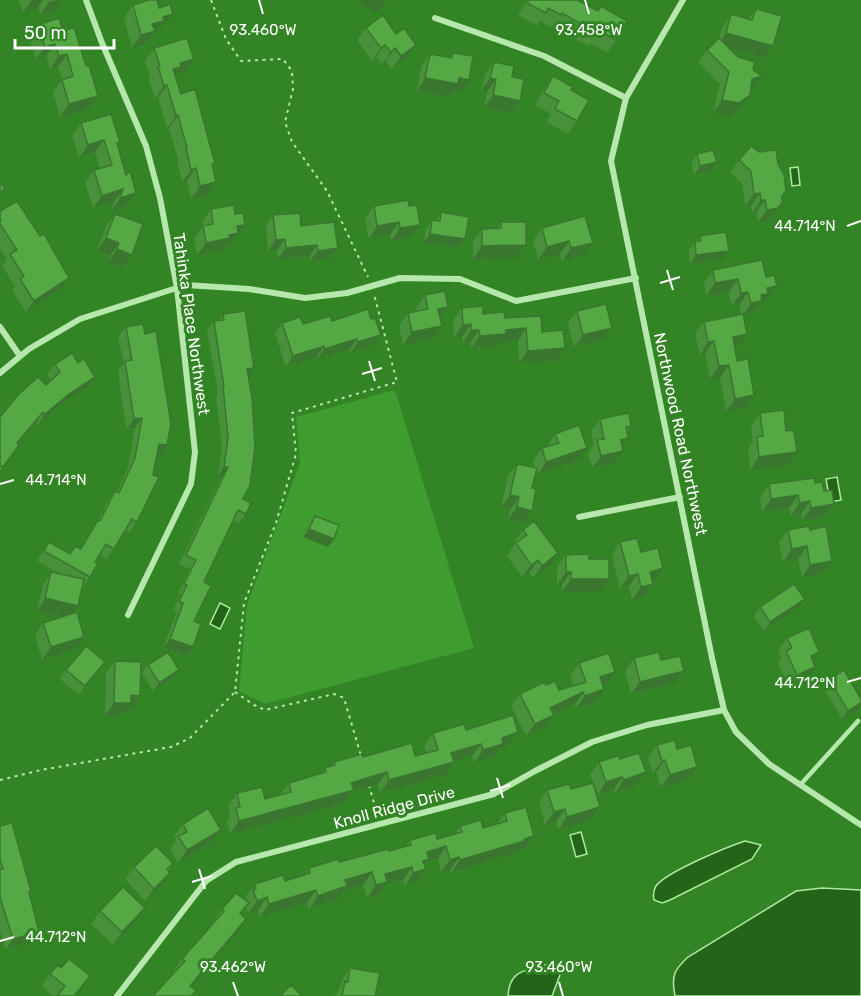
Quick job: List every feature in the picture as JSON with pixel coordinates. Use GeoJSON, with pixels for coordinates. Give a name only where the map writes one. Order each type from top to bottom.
{"type":"FeatureCollection","features":[{"type":"Feature","properties":{"kind":"street","name":"Tahinka Place Northwest"},"geometry":{"type":"LineString","coordinates":[[86,0],[146,146],[160,198],[177,288],[195,452],[191,484],[128,615]]}},
{"type":"Feature","properties":{"kind":"street","name":"Northwood Road Northwest"},"geometry":{"type":"LineString","coordinates":[[682,0],[626,98],[611,161],[712,658],[724,710],[736,732],[769,764],[861,825]]}},
{"type":"Feature","properties":{"kind":"street"},"geometry":{"type":"LineString","coordinates":[[435,18],[544,56],[626,98]]}},
{"type":"Feature","properties":{"kind":"street"},"geometry":{"type":"LineString","coordinates":[[0,373],[20,356],[80,319],[186,285],[249,289],[305,298],[347,294],[400,278],[460,279],[516,301],[636,278]]}},
{"type":"Feature","properties":{"kind":"street"},"geometry":{"type":"LineString","coordinates":[[0,327],[20,356]]}},
{"type":"Feature","properties":{"kind":"street"},"geometry":{"type":"LineString","coordinates":[[579,517],[680,497]]}},
{"type":"Feature","properties":{"kind":"street","name":"Knoll Ridge Drive"},"geometry":{"type":"LineString","coordinates":[[117,996],[206,881],[236,862],[494,794],[592,742],[647,725],[724,710]]}},
{"type":"Feature","properties":{"kind":"lane"},"geometry":{"type":"LineString","coordinates":[[801,784],[858,721]]}},
{"type":"Feature","properties":{"kind":"path"},"geometry":{"type":"LineString","coordinates":[[0,780],[41,770],[171,747],[190,738],[235,692],[244,603],[276,523],[296,454],[292,413],[397,382],[372,286],[327,191],[292,142],[285,122],[293,89],[292,71],[283,59],[241,61],[226,39],[211,0]]}},
{"type":"Feature","properties":{"kind":"path"},"geometry":{"type":"LineString","coordinates":[[235,692],[265,710],[334,694],[344,698],[361,757]]}},
{"type":"Feature","properties":{"kind":"path"},"geometry":{"type":"LineString","coordinates":[[368,779],[380,824]]}},
{"type":"Feature","properties":{"kind":"shaded area"},"geometry":{"type":"Polygon","coordinates":[[[798,167],[800,185],[792,186],[790,168],[798,167]]]}},
{"type":"Feature","properties":{"kind":"shaded area"},"geometry":{"type":"Polygon","coordinates":[[[395,390],[474,648],[265,704],[239,691],[247,605],[300,463],[296,417],[395,390]]]}},
{"type":"Feature","properties":{"kind":"shaded area"},"geometry":{"type":"Polygon","coordinates":[[[837,477],[841,500],[830,502],[826,479],[837,477]]]}},
{"type":"Feature","properties":{"kind":"shaded area"},"geometry":{"type":"Polygon","coordinates":[[[220,603],[230,608],[220,629],[210,624],[220,603]]]}},
{"type":"Feature","properties":{"kind":"shaded area"},"geometry":{"type":"Polygon","coordinates":[[[581,832],[587,854],[576,857],[570,835],[581,832]]]}},
{"type":"Feature","properties":{"kind":"shaded area"},"geometry":{"type":"Polygon","coordinates":[[[745,841],[761,845],[752,859],[670,900],[662,903],[654,900],[656,886],[662,880],[684,867],[745,841]]]}},
{"type":"Feature","properties":{"kind":"shaded area"},"geometry":{"type":"Polygon","coordinates":[[[822,888],[861,890],[861,996],[675,996],[673,983],[675,974],[688,957],[796,891],[822,888]]]}},
{"type":"Feature","properties":{"kind":"shaded area"},"geometry":{"type":"Polygon","coordinates":[[[541,965],[557,965],[561,972],[552,996],[508,996],[511,982],[518,974],[541,965]]]}},
{"type":"Feature","properties":{"kind":"building"},"geometry":{"type":"Polygon","coordinates":[[[157,0],[159,8],[170,4],[173,14],[163,17],[164,21],[152,24],[155,31],[141,35],[133,5],[157,0]]]}},
{"type":"Feature","properties":{"kind":"building"},"geometry":{"type":"Polygon","coordinates":[[[529,0],[577,0],[598,11],[601,6],[627,21],[616,40],[598,30],[597,33],[562,13],[561,15],[548,8],[546,13],[527,3],[529,0]]]}},
{"type":"Feature","properties":{"kind":"building"},"geometry":{"type":"Polygon","coordinates":[[[756,9],[782,16],[773,46],[726,33],[731,14],[752,20],[756,9]]]}},
{"type":"Feature","properties":{"kind":"building"},"geometry":{"type":"Polygon","coordinates":[[[383,15],[396,34],[404,28],[416,45],[401,56],[395,48],[391,52],[385,45],[381,48],[366,28],[383,15]]]}},
{"type":"Feature","properties":{"kind":"building"},"geometry":{"type":"Polygon","coordinates":[[[59,18],[63,31],[74,27],[98,96],[69,104],[62,80],[73,76],[67,54],[59,56],[55,44],[45,47],[38,25],[59,18]]]}},
{"type":"Feature","properties":{"kind":"building"},"geometry":{"type":"Polygon","coordinates":[[[187,38],[194,59],[180,63],[181,67],[173,69],[181,94],[195,89],[215,164],[212,164],[216,182],[200,186],[196,168],[191,170],[178,115],[176,116],[167,85],[164,86],[154,48],[187,38]]]}},
{"type":"Feature","properties":{"kind":"building"},"geometry":{"type":"Polygon","coordinates":[[[719,38],[738,57],[755,62],[753,70],[762,76],[752,79],[750,95],[739,103],[722,100],[729,72],[707,50],[719,38]]]}},
{"type":"Feature","properties":{"kind":"building"},"geometry":{"type":"Polygon","coordinates":[[[453,53],[473,56],[469,80],[459,78],[458,84],[425,78],[430,54],[452,58],[453,53]]]}},
{"type":"Feature","properties":{"kind":"building"},"geometry":{"type":"Polygon","coordinates":[[[494,62],[514,66],[512,77],[524,79],[520,101],[493,95],[496,79],[490,78],[494,62]]]}},
{"type":"Feature","properties":{"kind":"building"},"geometry":{"type":"Polygon","coordinates":[[[553,76],[573,87],[571,90],[589,100],[577,121],[555,109],[559,101],[544,93],[553,76]]]}},
{"type":"Feature","properties":{"kind":"building"},"geometry":{"type":"Polygon","coordinates":[[[111,114],[120,142],[117,143],[126,175],[130,171],[136,193],[120,198],[123,189],[102,196],[94,170],[112,165],[104,140],[88,145],[81,123],[111,114]]]}},
{"type":"Feature","properties":{"kind":"building"},"geometry":{"type":"Polygon","coordinates":[[[751,146],[759,152],[776,150],[778,164],[784,174],[786,191],[778,208],[767,210],[765,200],[761,200],[760,193],[754,194],[751,171],[739,160],[751,146]]]}},
{"type":"Feature","properties":{"kind":"building"},"geometry":{"type":"Polygon","coordinates":[[[713,150],[717,162],[700,166],[697,154],[713,150]]]}},
{"type":"Feature","properties":{"kind":"building"},"geometry":{"type":"Polygon","coordinates":[[[0,183],[5,188],[0,193],[0,183]]]}},
{"type":"Feature","properties":{"kind":"building"},"geometry":{"type":"Polygon","coordinates":[[[408,200],[409,206],[417,205],[420,225],[400,228],[399,222],[377,226],[374,206],[408,200]]]}},
{"type":"Feature","properties":{"kind":"building"},"geometry":{"type":"Polygon","coordinates":[[[17,201],[40,236],[44,234],[69,278],[34,301],[20,279],[24,276],[10,254],[17,250],[0,224],[0,211],[17,201]]]}},
{"type":"Feature","properties":{"kind":"building"},"geometry":{"type":"Polygon","coordinates":[[[234,205],[235,214],[243,213],[245,225],[237,226],[238,233],[229,235],[230,238],[206,243],[203,226],[213,224],[211,209],[234,205]]]}},
{"type":"Feature","properties":{"kind":"building"},"geometry":{"type":"Polygon","coordinates":[[[441,212],[469,217],[465,239],[430,234],[432,220],[440,221],[441,212]]]}},
{"type":"Feature","properties":{"kind":"building"},"geometry":{"type":"Polygon","coordinates":[[[300,213],[301,226],[334,222],[338,248],[318,251],[317,245],[286,248],[285,239],[276,240],[273,215],[300,213]]]}},
{"type":"Feature","properties":{"kind":"building"},"geometry":{"type":"Polygon","coordinates":[[[115,214],[143,224],[132,255],[117,249],[119,243],[106,238],[115,214]]]}},
{"type":"Feature","properties":{"kind":"building"},"geometry":{"type":"Polygon","coordinates":[[[585,216],[593,243],[571,248],[569,241],[547,247],[542,228],[585,216]]]}},
{"type":"Feature","properties":{"kind":"building"},"geometry":{"type":"Polygon","coordinates":[[[501,222],[526,222],[526,245],[482,246],[482,229],[501,228],[501,222]]]}},
{"type":"Feature","properties":{"kind":"building"},"geometry":{"type":"Polygon","coordinates":[[[726,232],[729,251],[696,255],[695,242],[701,241],[700,236],[726,232]]]}},
{"type":"Feature","properties":{"kind":"building"},"geometry":{"type":"Polygon","coordinates":[[[762,260],[766,277],[774,275],[777,286],[767,288],[768,294],[761,295],[762,301],[751,303],[748,292],[741,293],[738,279],[715,283],[713,270],[762,260]]]}},
{"type":"Feature","properties":{"kind":"building"},"geometry":{"type":"Polygon","coordinates":[[[445,291],[448,307],[438,309],[442,326],[412,332],[408,313],[428,309],[425,295],[445,291]]]}},
{"type":"Feature","properties":{"kind":"building"},"geometry":{"type":"Polygon","coordinates":[[[606,304],[612,328],[583,335],[577,311],[606,304]]]}},
{"type":"Feature","properties":{"kind":"building"},"geometry":{"type":"Polygon","coordinates":[[[483,306],[483,314],[504,312],[505,318],[541,316],[542,332],[563,330],[565,348],[528,351],[526,328],[506,330],[506,334],[480,336],[479,330],[471,330],[471,324],[463,325],[462,308],[483,306]]]}},
{"type":"Feature","properties":{"kind":"building"},"geometry":{"type":"Polygon","coordinates":[[[368,309],[371,319],[375,318],[381,335],[358,342],[357,339],[324,349],[324,346],[293,356],[282,323],[300,317],[303,324],[330,316],[332,321],[368,309]]]}},
{"type":"Feature","properties":{"kind":"building"},"geometry":{"type":"Polygon","coordinates":[[[245,311],[254,368],[247,369],[252,397],[255,447],[250,485],[243,499],[251,503],[246,514],[238,510],[204,582],[211,586],[194,621],[201,624],[193,647],[170,639],[183,603],[179,601],[187,585],[184,584],[196,560],[186,555],[228,467],[224,467],[228,438],[224,387],[214,321],[224,320],[223,314],[245,311]]]}},
{"type":"Feature","properties":{"kind":"building"},"geometry":{"type":"Polygon","coordinates":[[[743,314],[747,334],[733,337],[737,361],[748,359],[754,395],[735,399],[729,365],[719,366],[714,341],[708,342],[704,322],[743,314]]]}},
{"type":"Feature","properties":{"kind":"building"},"geometry":{"type":"Polygon","coordinates":[[[143,324],[145,334],[156,331],[171,424],[167,445],[159,444],[153,475],[159,477],[137,522],[132,519],[114,549],[106,544],[95,562],[98,563],[90,577],[44,551],[49,542],[70,554],[75,546],[81,549],[98,520],[100,521],[115,491],[119,493],[135,458],[142,418],[134,419],[125,361],[132,360],[126,327],[143,324]]]}},
{"type":"Feature","properties":{"kind":"building"},"geometry":{"type":"Polygon","coordinates":[[[72,353],[78,363],[84,359],[95,377],[69,394],[45,414],[43,412],[17,443],[19,445],[3,467],[0,465],[0,417],[18,395],[38,377],[46,385],[60,372],[55,364],[72,353]]]}},
{"type":"Feature","properties":{"kind":"building"},"geometry":{"type":"Polygon","coordinates":[[[784,410],[786,431],[794,430],[797,452],[759,457],[757,437],[763,436],[760,413],[784,410]]]}},
{"type":"Feature","properties":{"kind":"building"},"geometry":{"type":"Polygon","coordinates":[[[629,413],[631,426],[626,427],[628,438],[621,440],[623,451],[601,456],[597,440],[604,439],[600,419],[629,413]]]}},
{"type":"Feature","properties":{"kind":"building"},"geometry":{"type":"Polygon","coordinates":[[[579,425],[587,448],[546,462],[542,448],[559,443],[555,434],[579,425]]]}},
{"type":"Feature","properties":{"kind":"building"},"geometry":{"type":"Polygon","coordinates":[[[517,464],[537,468],[532,488],[536,489],[532,511],[517,507],[519,497],[510,495],[517,464]]]}},
{"type":"Feature","properties":{"kind":"building"},"geometry":{"type":"Polygon","coordinates":[[[814,478],[815,483],[822,482],[824,491],[832,490],[834,504],[811,508],[810,501],[800,503],[798,495],[771,499],[769,484],[814,478]]]}},
{"type":"Feature","properties":{"kind":"building"},"geometry":{"type":"Polygon","coordinates":[[[315,516],[339,525],[334,539],[309,529],[315,516]]]}},
{"type":"Feature","properties":{"kind":"building"},"geometry":{"type":"Polygon","coordinates":[[[534,521],[558,553],[542,566],[538,560],[531,565],[516,543],[527,535],[523,530],[534,521]]]}},
{"type":"Feature","properties":{"kind":"building"},"geometry":{"type":"Polygon","coordinates":[[[809,526],[810,530],[826,526],[832,561],[810,565],[807,546],[792,549],[788,530],[809,526]]]}},
{"type":"Feature","properties":{"kind":"building"},"geometry":{"type":"Polygon","coordinates":[[[637,538],[641,552],[658,548],[663,568],[650,572],[653,584],[641,587],[638,574],[629,576],[620,542],[637,538]]]}},
{"type":"Feature","properties":{"kind":"building"},"geometry":{"type":"Polygon","coordinates":[[[589,554],[589,559],[609,559],[609,579],[571,579],[571,572],[566,572],[566,555],[589,554]]]}},
{"type":"Feature","properties":{"kind":"building"},"geometry":{"type":"Polygon","coordinates":[[[51,572],[84,579],[78,606],[45,598],[51,572]]]}},
{"type":"Feature","properties":{"kind":"building"},"geometry":{"type":"Polygon","coordinates":[[[794,584],[805,599],[770,622],[760,607],[794,584]]]}},
{"type":"Feature","properties":{"kind":"building"},"geometry":{"type":"Polygon","coordinates":[[[77,612],[84,637],[51,647],[43,623],[77,612]]]}},
{"type":"Feature","properties":{"kind":"building"},"geometry":{"type":"Polygon","coordinates":[[[809,628],[819,652],[811,656],[815,667],[797,675],[786,651],[792,648],[787,638],[809,628]]]}},
{"type":"Feature","properties":{"kind":"building"},"geometry":{"type":"Polygon","coordinates":[[[86,646],[105,662],[85,686],[66,670],[86,646]]]}},
{"type":"Feature","properties":{"kind":"building"},"geometry":{"type":"Polygon","coordinates":[[[168,652],[179,670],[159,683],[148,665],[168,652]]]}},
{"type":"Feature","properties":{"kind":"building"},"geometry":{"type":"Polygon","coordinates":[[[659,652],[661,660],[680,656],[684,671],[640,682],[634,658],[659,652]]]}},
{"type":"Feature","properties":{"kind":"building"},"geometry":{"type":"Polygon","coordinates":[[[609,653],[615,672],[600,677],[604,689],[585,696],[583,692],[550,708],[554,715],[535,724],[520,694],[544,682],[546,685],[555,681],[559,690],[586,682],[579,663],[609,653]]]}},
{"type":"Feature","properties":{"kind":"building"},"geometry":{"type":"Polygon","coordinates":[[[115,661],[141,662],[140,696],[131,695],[131,703],[114,703],[115,661]]]}},
{"type":"Feature","properties":{"kind":"building"},"geometry":{"type":"Polygon","coordinates":[[[844,670],[861,699],[861,703],[848,711],[829,679],[844,670]]]}},
{"type":"Feature","properties":{"kind":"building"},"geometry":{"type":"Polygon","coordinates":[[[513,715],[518,732],[502,738],[503,744],[483,750],[481,744],[451,753],[454,762],[389,780],[387,772],[351,783],[354,790],[239,821],[236,808],[240,807],[237,793],[262,787],[265,799],[291,792],[289,783],[326,772],[325,768],[335,765],[334,762],[362,754],[363,757],[412,743],[415,756],[419,755],[438,750],[433,733],[464,724],[466,730],[513,715]]]}},
{"type":"Feature","properties":{"kind":"building"},"geometry":{"type":"Polygon","coordinates":[[[675,740],[677,749],[691,745],[697,767],[670,775],[657,745],[675,740]]]}},
{"type":"Feature","properties":{"kind":"building"},"geometry":{"type":"Polygon","coordinates":[[[639,753],[646,772],[624,780],[622,777],[606,782],[599,762],[619,755],[620,759],[639,753]]]}},
{"type":"Feature","properties":{"kind":"building"},"geometry":{"type":"Polygon","coordinates":[[[593,783],[600,807],[567,817],[565,809],[554,812],[547,790],[569,784],[571,789],[593,783]]]}},
{"type":"Feature","properties":{"kind":"building"},"geometry":{"type":"Polygon","coordinates":[[[526,807],[534,836],[524,841],[460,860],[459,857],[450,860],[446,846],[427,852],[429,859],[423,861],[426,869],[413,873],[412,867],[385,874],[387,882],[376,885],[372,872],[345,880],[347,886],[318,896],[316,890],[269,904],[267,897],[257,901],[253,890],[256,889],[255,884],[283,875],[285,881],[310,873],[309,868],[338,859],[339,862],[388,849],[389,851],[411,845],[410,840],[436,833],[437,839],[462,832],[460,826],[481,820],[483,828],[507,821],[505,813],[526,807]]]}},
{"type":"Feature","properties":{"kind":"building"},"geometry":{"type":"Polygon","coordinates":[[[208,808],[221,830],[187,850],[178,836],[187,832],[183,824],[208,808]]]}},
{"type":"Feature","properties":{"kind":"building"},"geometry":{"type":"Polygon","coordinates":[[[12,823],[31,891],[29,892],[39,932],[13,939],[0,897],[0,869],[3,869],[0,859],[0,826],[12,823]]]}},
{"type":"Feature","properties":{"kind":"building"},"geometry":{"type":"Polygon","coordinates":[[[156,846],[173,863],[167,869],[170,873],[154,889],[134,867],[156,846]]]}},
{"type":"Feature","properties":{"kind":"building"},"geometry":{"type":"Polygon","coordinates":[[[123,887],[145,908],[122,932],[100,911],[123,887]]]}},
{"type":"Feature","properties":{"kind":"building"},"geometry":{"type":"Polygon","coordinates":[[[236,893],[249,903],[240,913],[246,919],[190,986],[196,990],[191,996],[155,996],[185,961],[182,959],[224,911],[222,909],[236,893]]]}},
{"type":"Feature","properties":{"kind":"building"},"geometry":{"type":"Polygon","coordinates":[[[69,959],[90,976],[74,996],[57,996],[65,986],[50,974],[58,965],[61,968],[69,959]]]}},
{"type":"Feature","properties":{"kind":"building"},"geometry":{"type":"Polygon","coordinates":[[[350,968],[380,973],[375,996],[342,996],[345,981],[348,982],[350,968]]]}},
{"type":"Feature","properties":{"kind":"building"},"geometry":{"type":"Polygon","coordinates":[[[291,985],[302,996],[282,994],[291,985]]]}}]}
